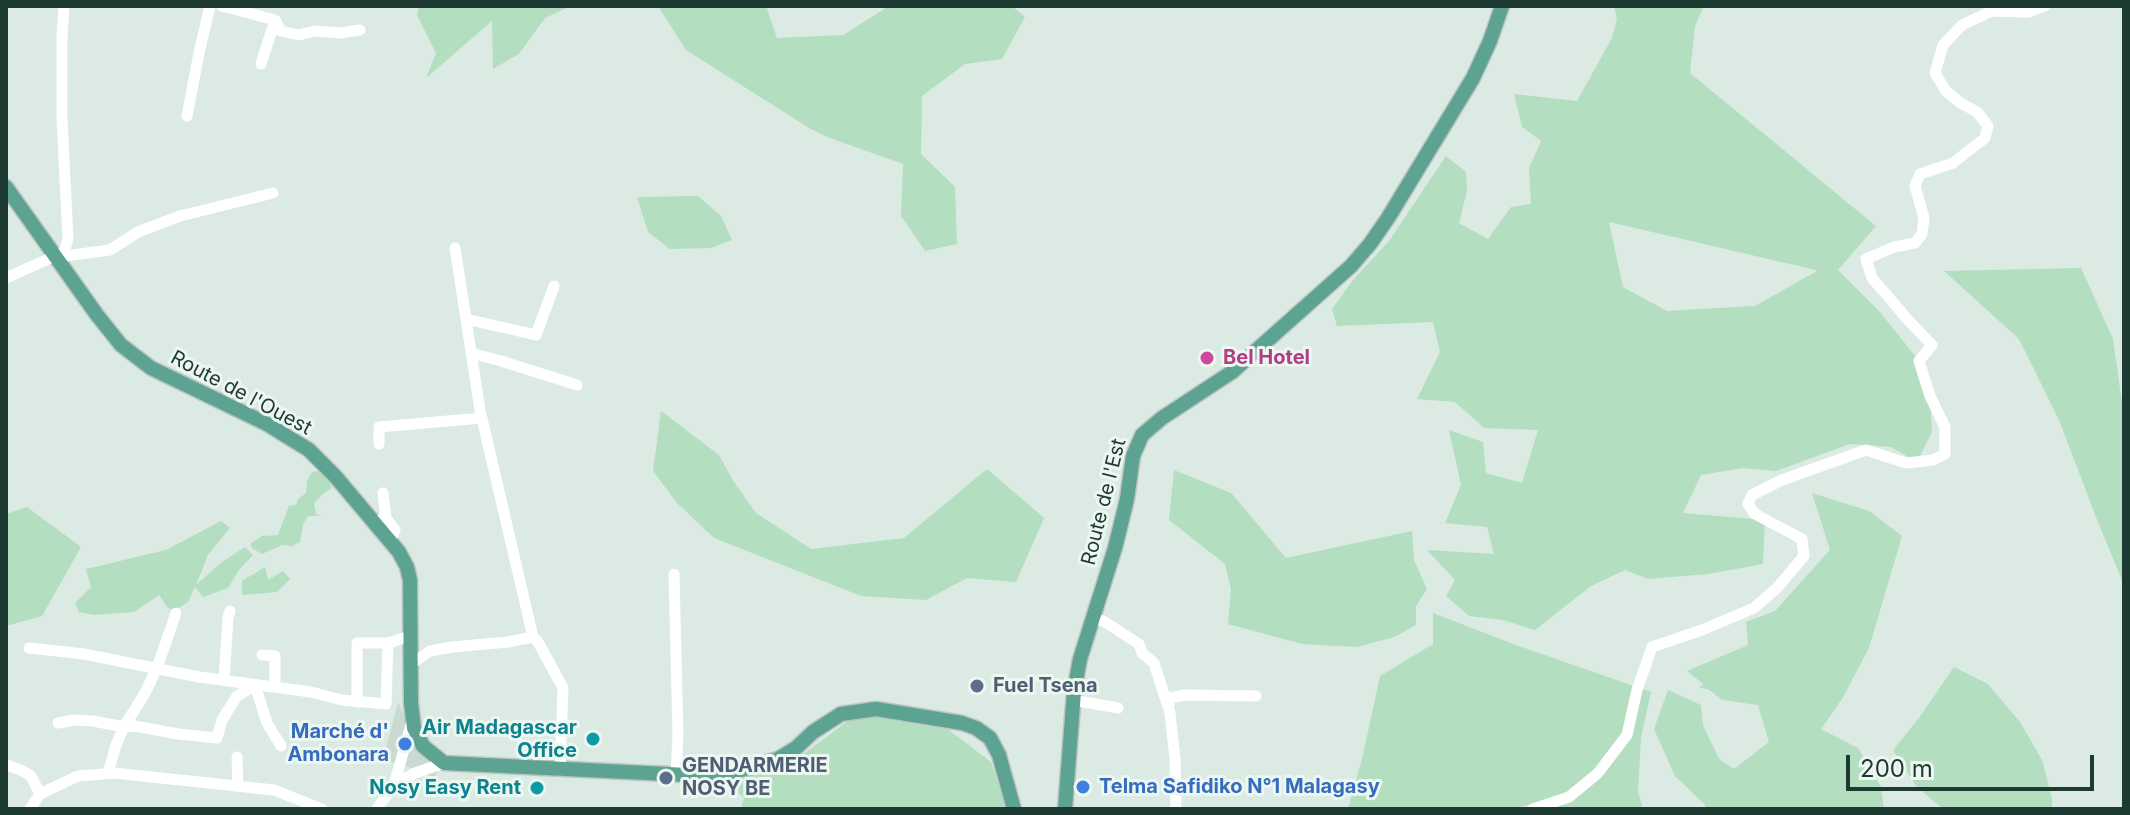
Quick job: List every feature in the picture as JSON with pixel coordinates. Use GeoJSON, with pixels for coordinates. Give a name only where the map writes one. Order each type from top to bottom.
{"type":"FeatureCollection","features":[{"type":"Feature","properties":{"kind":"main road","name":"Route de l'Est"},"geometry":{"type":"LineString","coordinates":[[1065,809],[1073,700],[1080,659],[1120,529],[1133,456],[1142,435],[1162,418],[1232,372],[1351,266],[1370,244],[1473,78],[1502,6]]}},
{"type":"Feature","properties":{"kind":"main road","name":"Route de l'Ouest"},"geometry":{"type":"LineString","coordinates":[[6,187],[108,331],[133,356],[172,379],[267,424],[309,450],[380,520],[402,558],[410,580],[412,719],[423,746],[444,763]]}},
{"type":"Feature","properties":{"kind":"main road"},"geometry":{"type":"LineString","coordinates":[[444,763],[708,776],[778,759],[841,714],[876,709],[962,723],[990,738],[999,755],[1014,809]]}},
{"type":"Feature","properties":{"kind":"street"},"geometry":{"type":"LineString","coordinates":[[6,278],[64,252],[68,239],[62,119],[64,6]]}},
{"type":"Feature","properties":{"kind":"street"},"geometry":{"type":"LineString","coordinates":[[187,116],[210,6]]}},
{"type":"Feature","properties":{"kind":"street"},"geometry":{"type":"LineString","coordinates":[[222,6],[275,20],[281,31],[299,35],[315,31],[340,33],[360,30]]}},
{"type":"Feature","properties":{"kind":"street"},"geometry":{"type":"LineString","coordinates":[[1533,809],[1569,797],[1598,773],[1627,735],[1637,690],[1652,647],[1754,608],[1777,588],[1804,556],[1802,539],[1755,514],[1748,504],[1752,495],[1782,480],[1866,450],[1906,463],[1933,460],[1945,454],[1945,427],[1930,396],[1919,361],[1932,345],[1872,278],[1866,259],[1894,247],[1915,243],[1922,234],[1924,218],[1915,186],[1920,174],[1953,163],[1985,138],[1988,126],[1977,112],[1946,91],[1935,73],[1943,45],[1962,25],[1992,11],[2028,12],[2045,6]]}},
{"type":"Feature","properties":{"kind":"street"},"geometry":{"type":"LineString","coordinates":[[261,64],[275,20]]}},
{"type":"Feature","properties":{"kind":"street"},"geometry":{"type":"LineString","coordinates":[[54,257],[110,250],[138,232],[180,216],[273,193]]}},
{"type":"Feature","properties":{"kind":"street"},"geometry":{"type":"LineString","coordinates":[[455,248],[482,418],[533,637],[563,688],[560,770]]}},
{"type":"Feature","properties":{"kind":"street"},"geometry":{"type":"LineString","coordinates":[[466,319],[536,335],[554,286]]}},
{"type":"Feature","properties":{"kind":"street"},"geometry":{"type":"LineString","coordinates":[[471,353],[577,385]]}},
{"type":"Feature","properties":{"kind":"street"},"geometry":{"type":"LineString","coordinates":[[379,444],[379,427],[482,418]]}},
{"type":"Feature","properties":{"kind":"street"},"geometry":{"type":"LineString","coordinates":[[380,520],[383,493]]}},
{"type":"Feature","properties":{"kind":"street"},"geometry":{"type":"LineString","coordinates":[[674,574],[676,775]]}},
{"type":"Feature","properties":{"kind":"street"},"geometry":{"type":"LineString","coordinates":[[224,680],[230,611]]}},
{"type":"Feature","properties":{"kind":"street"},"geometry":{"type":"LineString","coordinates":[[108,773],[124,727],[157,668],[176,613]]}},
{"type":"Feature","properties":{"kind":"street"},"geometry":{"type":"LineString","coordinates":[[1093,618],[1105,622],[1139,644],[1142,653],[1154,663],[1170,713]]}},
{"type":"Feature","properties":{"kind":"street"},"geometry":{"type":"LineString","coordinates":[[357,702],[357,643],[388,643],[410,636]]}},
{"type":"Feature","properties":{"kind":"street"},"geometry":{"type":"LineString","coordinates":[[411,664],[430,651],[533,637]]}},
{"type":"Feature","properties":{"kind":"street"},"geometry":{"type":"LineString","coordinates":[[29,648],[84,654],[177,673],[311,692],[342,700],[386,704],[388,643]]}},
{"type":"Feature","properties":{"kind":"street"},"geometry":{"type":"LineString","coordinates":[[262,655],[275,656],[275,686]]}},
{"type":"Feature","properties":{"kind":"street"},"geometry":{"type":"LineString","coordinates":[[58,723],[93,721],[217,738],[222,720],[237,696],[255,685]]}},
{"type":"Feature","properties":{"kind":"street"},"geometry":{"type":"LineString","coordinates":[[255,685],[267,723],[281,746]]}},
{"type":"Feature","properties":{"kind":"street"},"geometry":{"type":"LineString","coordinates":[[1176,809],[1169,698],[1185,695],[1256,696]]}},
{"type":"Feature","properties":{"kind":"street"},"geometry":{"type":"LineString","coordinates":[[1073,700],[1118,708]]}},
{"type":"Feature","properties":{"kind":"street"},"geometry":{"type":"LineString","coordinates":[[377,809],[394,785],[412,719]]}},
{"type":"Feature","properties":{"kind":"street"},"geometry":{"type":"LineString","coordinates":[[237,757],[238,786]]}},
{"type":"Feature","properties":{"kind":"street"},"geometry":{"type":"LineString","coordinates":[[394,785],[415,773],[444,763]]}},
{"type":"Feature","properties":{"kind":"street"},"geometry":{"type":"LineString","coordinates":[[6,765],[31,776],[40,794]]}},
{"type":"Feature","properties":{"kind":"street"},"geometry":{"type":"LineString","coordinates":[[33,808],[40,794],[78,776],[108,773],[274,790],[322,809]]}},
{"type":"Feature","properties":{"kind":"shaded area","name":"Marché d' Ambonara"},"geometry":{"type":"Polygon","coordinates":[[[398,702],[410,729],[440,766],[434,779],[422,771],[383,760],[398,702]]]}},
{"type":"Feature","properties":{"kind":"green space"},"geometry":{"type":"Polygon","coordinates":[[[419,6],[571,6],[545,18],[519,54],[493,69],[492,21],[426,78],[436,53],[417,15],[419,6]]]}},
{"type":"Feature","properties":{"kind":"green space"},"geometry":{"type":"Polygon","coordinates":[[[658,6],[766,6],[777,38],[843,35],[889,6],[1012,6],[1025,17],[1002,59],[965,64],[922,96],[921,154],[955,187],[957,244],[925,251],[901,216],[903,164],[809,128],[686,50],[658,6]]]}},
{"type":"Feature","properties":{"kind":"green space"},"geometry":{"type":"Polygon","coordinates":[[[1614,6],[1704,6],[1695,26],[1690,73],[1876,226],[1838,270],[1880,312],[1919,361],[1930,396],[1932,432],[1917,462],[1891,447],[1850,444],[1776,471],[1743,468],[1701,475],[1683,513],[1765,520],[1763,564],[1708,574],[1648,579],[1625,570],[1591,586],[1535,630],[1503,620],[1469,616],[1446,596],[1455,580],[1427,550],[1494,554],[1487,527],[1445,523],[1461,485],[1449,430],[1483,442],[1486,473],[1522,483],[1538,430],[1484,428],[1455,402],[1417,399],[1440,352],[1433,322],[1337,326],[1332,309],[1353,280],[1389,241],[1446,156],[1466,172],[1467,191],[1459,223],[1488,239],[1511,207],[1531,204],[1529,168],[1541,141],[1522,127],[1514,94],[1577,101],[1612,38],[1617,19],[1614,6]],[[1609,222],[1623,287],[1667,311],[1755,306],[1816,270],[1609,222]]]}},
{"type":"Feature","properties":{"kind":"green space"},"geometry":{"type":"Polygon","coordinates":[[[698,196],[721,216],[732,240],[711,248],[670,249],[648,232],[637,197],[698,196]]]}},
{"type":"Feature","properties":{"kind":"green space"},"geometry":{"type":"Polygon","coordinates":[[[2081,268],[2113,339],[2124,417],[2124,585],[2059,420],[2019,339],[1944,271],[2081,268]]]}},
{"type":"Feature","properties":{"kind":"green space"},"geometry":{"type":"Polygon","coordinates":[[[661,411],[719,455],[756,513],[811,549],[904,538],[987,469],[1044,518],[1016,582],[967,578],[926,600],[861,596],[714,538],[678,504],[653,471],[661,411]]]}},
{"type":"Feature","properties":{"kind":"green space"},"geometry":{"type":"Polygon","coordinates":[[[323,470],[328,473],[332,488],[314,503],[316,514],[321,516],[308,516],[300,542],[292,546],[282,545],[262,554],[253,549],[250,544],[262,536],[278,535],[289,506],[296,505],[306,493],[312,472],[323,470]]]}},
{"type":"Feature","properties":{"kind":"green space"},"geometry":{"type":"Polygon","coordinates":[[[1174,470],[1231,493],[1286,558],[1412,531],[1414,560],[1427,589],[1416,606],[1416,625],[1394,637],[1357,647],[1302,644],[1228,624],[1231,589],[1225,564],[1169,520],[1174,470]]]}},
{"type":"Feature","properties":{"kind":"green space"},"geometry":{"type":"Polygon","coordinates":[[[1812,493],[1869,511],[1902,536],[1869,648],[1842,699],[1821,729],[1858,748],[1881,787],[1884,809],[1705,809],[1705,805],[1675,776],[1654,729],[1668,690],[1701,705],[1703,725],[1719,759],[1734,769],[1769,742],[1758,705],[1722,700],[1708,689],[1699,688],[1703,684],[1687,671],[1748,645],[1746,622],[1775,611],[1830,550],[1812,493]]]}},
{"type":"Feature","properties":{"kind":"green space"},"geometry":{"type":"Polygon","coordinates":[[[27,507],[81,547],[42,616],[6,626],[6,514],[27,507]]]}},
{"type":"Feature","properties":{"kind":"green space"},"geometry":{"type":"Polygon","coordinates":[[[221,521],[230,528],[208,555],[196,585],[245,547],[253,555],[228,588],[203,597],[195,587],[188,602],[174,611],[159,595],[134,612],[94,615],[79,612],[75,603],[91,587],[86,569],[166,550],[221,521]]]}},
{"type":"Feature","properties":{"kind":"green space"},"geometry":{"type":"Polygon","coordinates":[[[265,567],[268,580],[283,571],[290,579],[277,592],[242,595],[242,581],[265,567]]]}},
{"type":"Feature","properties":{"kind":"green space"},"geometry":{"type":"Polygon","coordinates":[[[1433,613],[1651,692],[1641,738],[1638,792],[1643,809],[1539,809],[1540,802],[1510,809],[1348,809],[1380,676],[1433,644],[1433,613]]]}},
{"type":"Feature","properties":{"kind":"green space"},"geometry":{"type":"Polygon","coordinates":[[[1954,667],[1988,684],[2020,722],[2042,760],[2052,809],[1943,809],[1916,786],[1893,750],[1954,667]]]}},
{"type":"Feature","properties":{"kind":"green space"},"geometry":{"type":"Polygon","coordinates":[[[857,714],[949,730],[991,762],[1006,809],[741,809],[744,798],[739,794],[736,772],[763,769],[801,756],[857,714]]]}},
{"type":"Feature","properties":{"kind":"place","name":"Bel Hotel"},"geometry":{"type":"Point","coordinates":[1207,358]}},
{"type":"Feature","properties":{"kind":"place","name":"Fuel Tsena"},"geometry":{"type":"Point","coordinates":[977,686]}},
{"type":"Feature","properties":{"kind":"place","name":"Air Madagascar Office"},"geometry":{"type":"Point","coordinates":[593,739]}},
{"type":"Feature","properties":{"kind":"place","name":"Marché d' Ambonara"},"geometry":{"type":"Point","coordinates":[405,744]}},
{"type":"Feature","properties":{"kind":"place","name":"GENDARMERIE NOSY BE"},"geometry":{"type":"Point","coordinates":[666,778]}},
{"type":"Feature","properties":{"kind":"place","name":"Telma Safidiko N°1 Malagasy"},"geometry":{"type":"Point","coordinates":[1083,787]}},
{"type":"Feature","properties":{"kind":"place","name":"Nosy Easy Rent"},"geometry":{"type":"Point","coordinates":[537,788]}}]}
